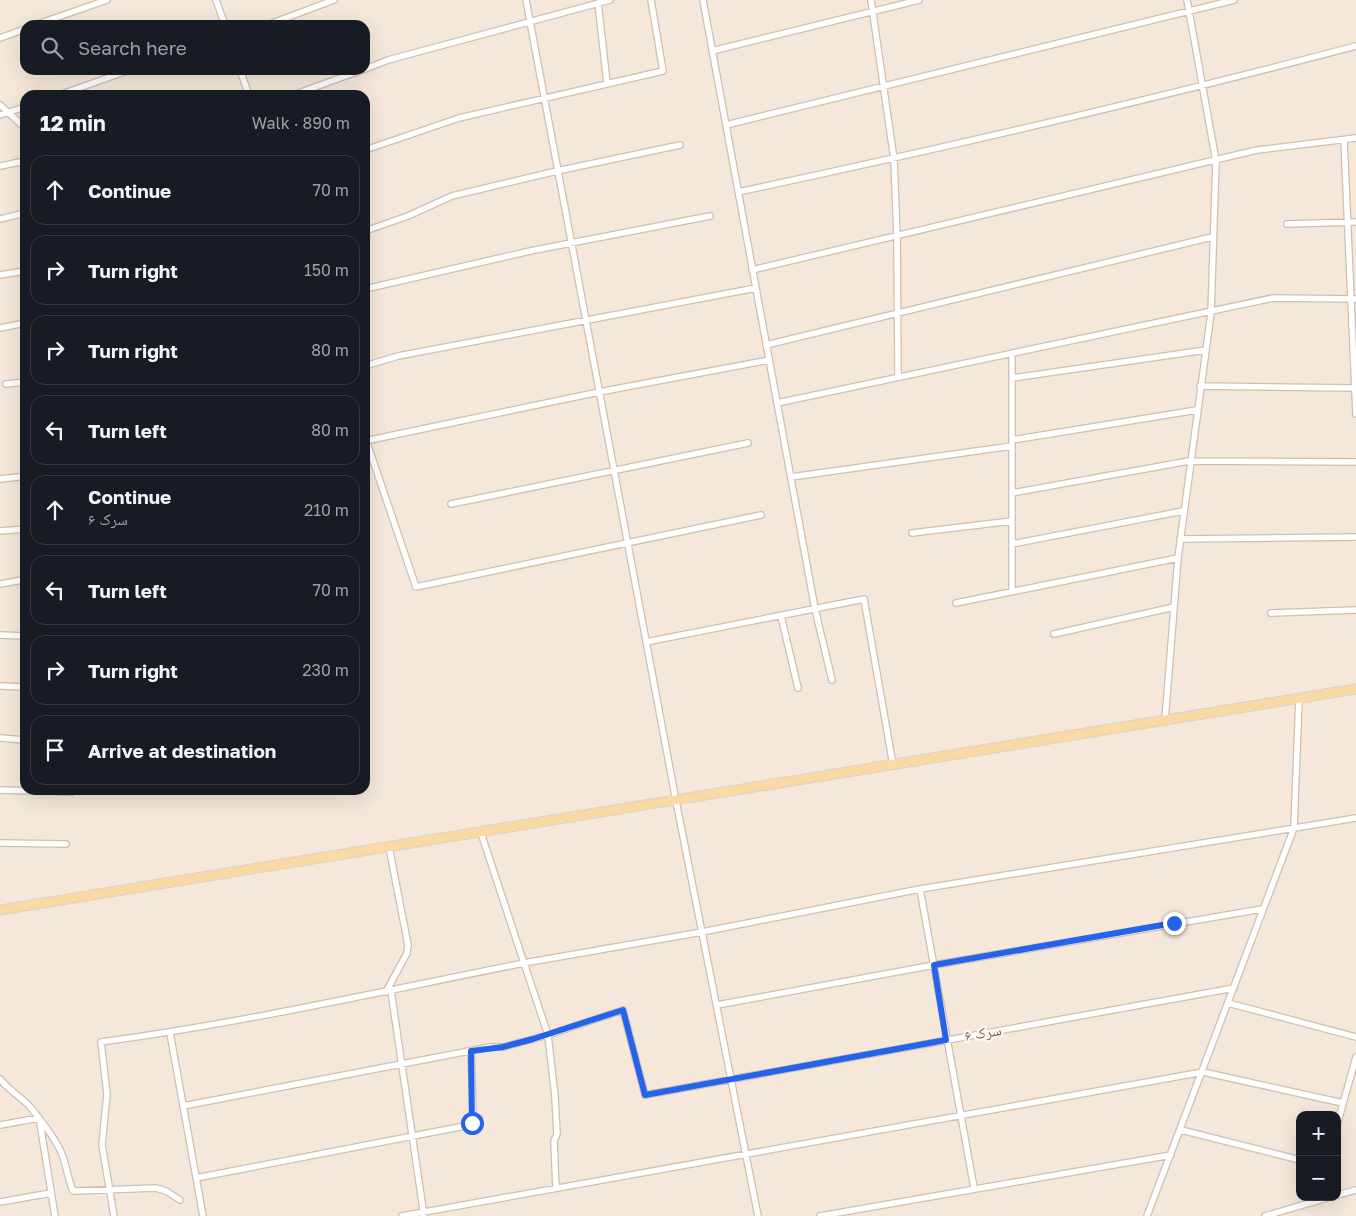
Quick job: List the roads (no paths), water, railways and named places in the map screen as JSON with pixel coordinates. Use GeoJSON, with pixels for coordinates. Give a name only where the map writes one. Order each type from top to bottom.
{"type":"FeatureCollection","features":[{"type":"Feature","properties":{"kind":"main road"},"geometry":{"type":"LineString","coordinates":[[0,910],[1356,689]]}},
{"type":"Feature","properties":{"kind":"street"},"geometry":{"type":"LineString","coordinates":[[49,20],[107,0]]}},
{"type":"Feature","properties":{"kind":"street"},"geometry":{"type":"LineString","coordinates":[[216,0],[223,20]]}},
{"type":"Feature","properties":{"kind":"street"},"geometry":{"type":"LineString","coordinates":[[280,20],[334,0]]}},
{"type":"Feature","properties":{"kind":"street"},"geometry":{"type":"LineString","coordinates":[[526,0],[613,470],[758,1216]]}},
{"type":"Feature","properties":{"kind":"street"},"geometry":{"type":"LineString","coordinates":[[370,67],[610,0]]}},
{"type":"Feature","properties":{"kind":"street"},"geometry":{"type":"LineString","coordinates":[[370,148],[459,118],[663,71],[651,0]]}},
{"type":"Feature","properties":{"kind":"street"},"geometry":{"type":"LineString","coordinates":[[703,0],[815,609],[832,680]]}},
{"type":"Feature","properties":{"kind":"street"},"geometry":{"type":"LineString","coordinates":[[871,0],[894,160],[897,236],[898,377]]}},
{"type":"Feature","properties":{"kind":"street"},"geometry":{"type":"LineString","coordinates":[[712,51],[919,0]]}},
{"type":"Feature","properties":{"kind":"street"},"geometry":{"type":"LineString","coordinates":[[1165,720],[1183,511],[1211,313],[1216,161],[1187,0]]}},
{"type":"Feature","properties":{"kind":"street"},"geometry":{"type":"LineString","coordinates":[[726,125],[1234,0]]}},
{"type":"Feature","properties":{"kind":"street"},"geometry":{"type":"LineString","coordinates":[[598,3],[607,83]]}},
{"type":"Feature","properties":{"kind":"street"},"geometry":{"type":"LineString","coordinates":[[0,38],[20,31]]}},
{"type":"Feature","properties":{"kind":"street"},"geometry":{"type":"LineString","coordinates":[[738,192],[894,160],[1203,86],[1356,46]]}},
{"type":"Feature","properties":{"kind":"street"},"geometry":{"type":"LineString","coordinates":[[73,90],[116,75]]}},
{"type":"Feature","properties":{"kind":"street"},"geometry":{"type":"LineString","coordinates":[[242,75],[246,90]]}},
{"type":"Feature","properties":{"kind":"street"},"geometry":{"type":"LineString","coordinates":[[306,90],[347,75]]}},
{"type":"Feature","properties":{"kind":"street"},"geometry":{"type":"LineString","coordinates":[[0,105],[20,124]]}},
{"type":"Feature","properties":{"kind":"street"},"geometry":{"type":"LineString","coordinates":[[0,115],[20,109]]}},
{"type":"Feature","properties":{"kind":"street"},"geometry":{"type":"LineString","coordinates":[[752,270],[1257,150],[1356,138]]}},
{"type":"Feature","properties":{"kind":"street"},"geometry":{"type":"LineString","coordinates":[[1344,140],[1347,222],[1353,299],[1356,414]]}},
{"type":"Feature","properties":{"kind":"street"},"geometry":{"type":"LineString","coordinates":[[370,229],[408,216],[452,196],[680,145]]}},
{"type":"Feature","properties":{"kind":"street"},"geometry":{"type":"LineString","coordinates":[[0,166],[20,162]]}},
{"type":"Feature","properties":{"kind":"street"},"geometry":{"type":"LineString","coordinates":[[0,219],[20,214]]}},
{"type":"Feature","properties":{"kind":"street"},"geometry":{"type":"LineString","coordinates":[[370,288],[710,216]]}},
{"type":"Feature","properties":{"kind":"street"},"geometry":{"type":"LineString","coordinates":[[1287,224],[1356,222]]}},
{"type":"Feature","properties":{"kind":"street"},"geometry":{"type":"LineString","coordinates":[[766,345],[1212,237]]}},
{"type":"Feature","properties":{"kind":"street"},"geometry":{"type":"LineString","coordinates":[[0,275],[20,271]]}},
{"type":"Feature","properties":{"kind":"street"},"geometry":{"type":"LineString","coordinates":[[370,364],[398,356],[756,288]]}},
{"type":"Feature","properties":{"kind":"street"},"geometry":{"type":"LineString","coordinates":[[777,403],[1211,313],[1272,298],[1353,299]]}},
{"type":"Feature","properties":{"kind":"street"},"geometry":{"type":"LineString","coordinates":[[0,328],[20,324]]}},
{"type":"Feature","properties":{"kind":"street"},"geometry":{"type":"LineString","coordinates":[[1012,378],[1206,350]]}},
{"type":"Feature","properties":{"kind":"street"},"geometry":{"type":"LineString","coordinates":[[1012,353],[1012,592]]}},
{"type":"Feature","properties":{"kind":"street"},"geometry":{"type":"LineString","coordinates":[[370,439],[599,392],[769,360]]}},
{"type":"Feature","properties":{"kind":"street"},"geometry":{"type":"LineString","coordinates":[[6,384],[20,383]]}},
{"type":"Feature","properties":{"kind":"street"},"geometry":{"type":"LineString","coordinates":[[1200,386],[1355,388]]}},
{"type":"Feature","properties":{"kind":"street"},"geometry":{"type":"LineString","coordinates":[[790,477],[1012,443],[1197,410]]}},
{"type":"Feature","properties":{"kind":"street"},"geometry":{"type":"LineString","coordinates":[[451,504],[748,443]]}},
{"type":"Feature","properties":{"kind":"street"},"geometry":{"type":"LineString","coordinates":[[370,452],[416,587],[761,515]]}},
{"type":"Feature","properties":{"kind":"street"},"geometry":{"type":"LineString","coordinates":[[1012,493],[1190,461],[1356,462]]}},
{"type":"Feature","properties":{"kind":"street"},"geometry":{"type":"LineString","coordinates":[[0,479],[18,477]]}},
{"type":"Feature","properties":{"kind":"street"},"geometry":{"type":"LineString","coordinates":[[1012,544],[1183,511]]}},
{"type":"Feature","properties":{"kind":"street"},"geometry":{"type":"LineString","coordinates":[[912,533],[1012,521]]}},
{"type":"Feature","properties":{"kind":"street"},"geometry":{"type":"LineString","coordinates":[[0,531],[20,529]]}},
{"type":"Feature","properties":{"kind":"street"},"geometry":{"type":"LineString","coordinates":[[1180,539],[1356,537]]}},
{"type":"Feature","properties":{"kind":"street"},"geometry":{"type":"LineString","coordinates":[[956,603],[1178,558]]}},
{"type":"Feature","properties":{"kind":"street"},"geometry":{"type":"LineString","coordinates":[[0,584],[20,580]]}},
{"type":"Feature","properties":{"kind":"street"},"geometry":{"type":"LineString","coordinates":[[646,642],[864,600],[893,765]]}},
{"type":"Feature","properties":{"kind":"street"},"geometry":{"type":"LineString","coordinates":[[1054,634],[1174,607]]}},
{"type":"Feature","properties":{"kind":"street"},"geometry":{"type":"LineString","coordinates":[[1271,613],[1356,610]]}},
{"type":"Feature","properties":{"kind":"street"},"geometry":{"type":"LineString","coordinates":[[781,616],[798,688]]}},
{"type":"Feature","properties":{"kind":"street"},"geometry":{"type":"LineString","coordinates":[[0,635],[20,636]]}},
{"type":"Feature","properties":{"kind":"street"},"geometry":{"type":"LineString","coordinates":[[0,686],[20,688]]}},
{"type":"Feature","properties":{"kind":"street"},"geometry":{"type":"LineString","coordinates":[[1147,1216],[1294,828],[1299,698]]}},
{"type":"Feature","properties":{"kind":"street"},"geometry":{"type":"LineString","coordinates":[[0,738],[20,740]]}},
{"type":"Feature","properties":{"kind":"street"},"geometry":{"type":"LineString","coordinates":[[0,790],[20,791]]}},
{"type":"Feature","properties":{"kind":"street"},"geometry":{"type":"LineString","coordinates":[[114,1216],[102,1145],[107,1094],[101,1042],[170,1032],[388,992],[524,963],[702,932],[920,889],[1356,818]]}},
{"type":"Feature","properties":{"kind":"street"},"geometry":{"type":"LineString","coordinates":[[481,832],[548,1035],[557,1134],[554,1142],[556,1188]]}},
{"type":"Feature","properties":{"kind":"street"},"geometry":{"type":"LineString","coordinates":[[0,843],[66,844]]}},
{"type":"Feature","properties":{"kind":"street"},"geometry":{"type":"LineString","coordinates":[[389,847],[408,945],[407,953],[388,992],[402,1064],[424,1214]]}},
{"type":"Feature","properties":{"kind":"street"},"geometry":{"type":"LineString","coordinates":[[920,889],[974,1188]]}},
{"type":"Feature","properties":{"kind":"street"},"geometry":{"type":"LineString","coordinates":[[717,1005],[934,965],[1262,909]]}},
{"type":"Feature","properties":{"kind":"street","name":"سرک ۶"},"geometry":{"type":"LineString","coordinates":[[548,1035],[623,1010],[645,1095],[732,1081],[1234,988]]}},
{"type":"Feature","properties":{"kind":"street"},"geometry":{"type":"LineString","coordinates":[[1228,1003],[1356,1036]]}},
{"type":"Feature","properties":{"kind":"street"},"geometry":{"type":"LineString","coordinates":[[170,1032],[203,1216]]}},
{"type":"Feature","properties":{"kind":"street"},"geometry":{"type":"LineString","coordinates":[[183,1106],[471,1051],[503,1047],[548,1035]]}},
{"type":"Feature","properties":{"kind":"street"},"geometry":{"type":"LineString","coordinates":[[196,1178],[412,1137],[472,1123],[471,1051]]}},
{"type":"Feature","properties":{"kind":"street"},"geometry":{"type":"LineString","coordinates":[[1341,1111],[1353,1078],[1356,1057]]}},
{"type":"Feature","properties":{"kind":"street"},"geometry":{"type":"LineString","coordinates":[[402,1216],[424,1214],[747,1153],[1203,1072],[1343,1103]]}},
{"type":"Feature","properties":{"kind":"street"},"geometry":{"type":"LineString","coordinates":[[0,1078],[14,1095],[29,1105],[39,1118],[62,1156],[67,1177],[73,1191],[156,1188],[180,1200]]}},
{"type":"Feature","properties":{"kind":"street"},"geometry":{"type":"LineString","coordinates":[[0,1125],[39,1118]]}},
{"type":"Feature","properties":{"kind":"street"},"geometry":{"type":"LineString","coordinates":[[39,1118],[55,1216]]}},
{"type":"Feature","properties":{"kind":"street"},"geometry":{"type":"LineString","coordinates":[[1181,1130],[1296,1159]]}},
{"type":"Feature","properties":{"kind":"street"},"geometry":{"type":"LineString","coordinates":[[820,1216],[1171,1155]]}},
{"type":"Feature","properties":{"kind":"street"},"geometry":{"type":"LineString","coordinates":[[1341,1194],[1356,1190]]}},
{"type":"Feature","properties":{"kind":"street"},"geometry":{"type":"LineString","coordinates":[[0,1202],[51,1194]]}},
{"type":"Feature","properties":{"kind":"street"},"geometry":{"type":"LineString","coordinates":[[1265,1216],[1310,1201]]}}]}
